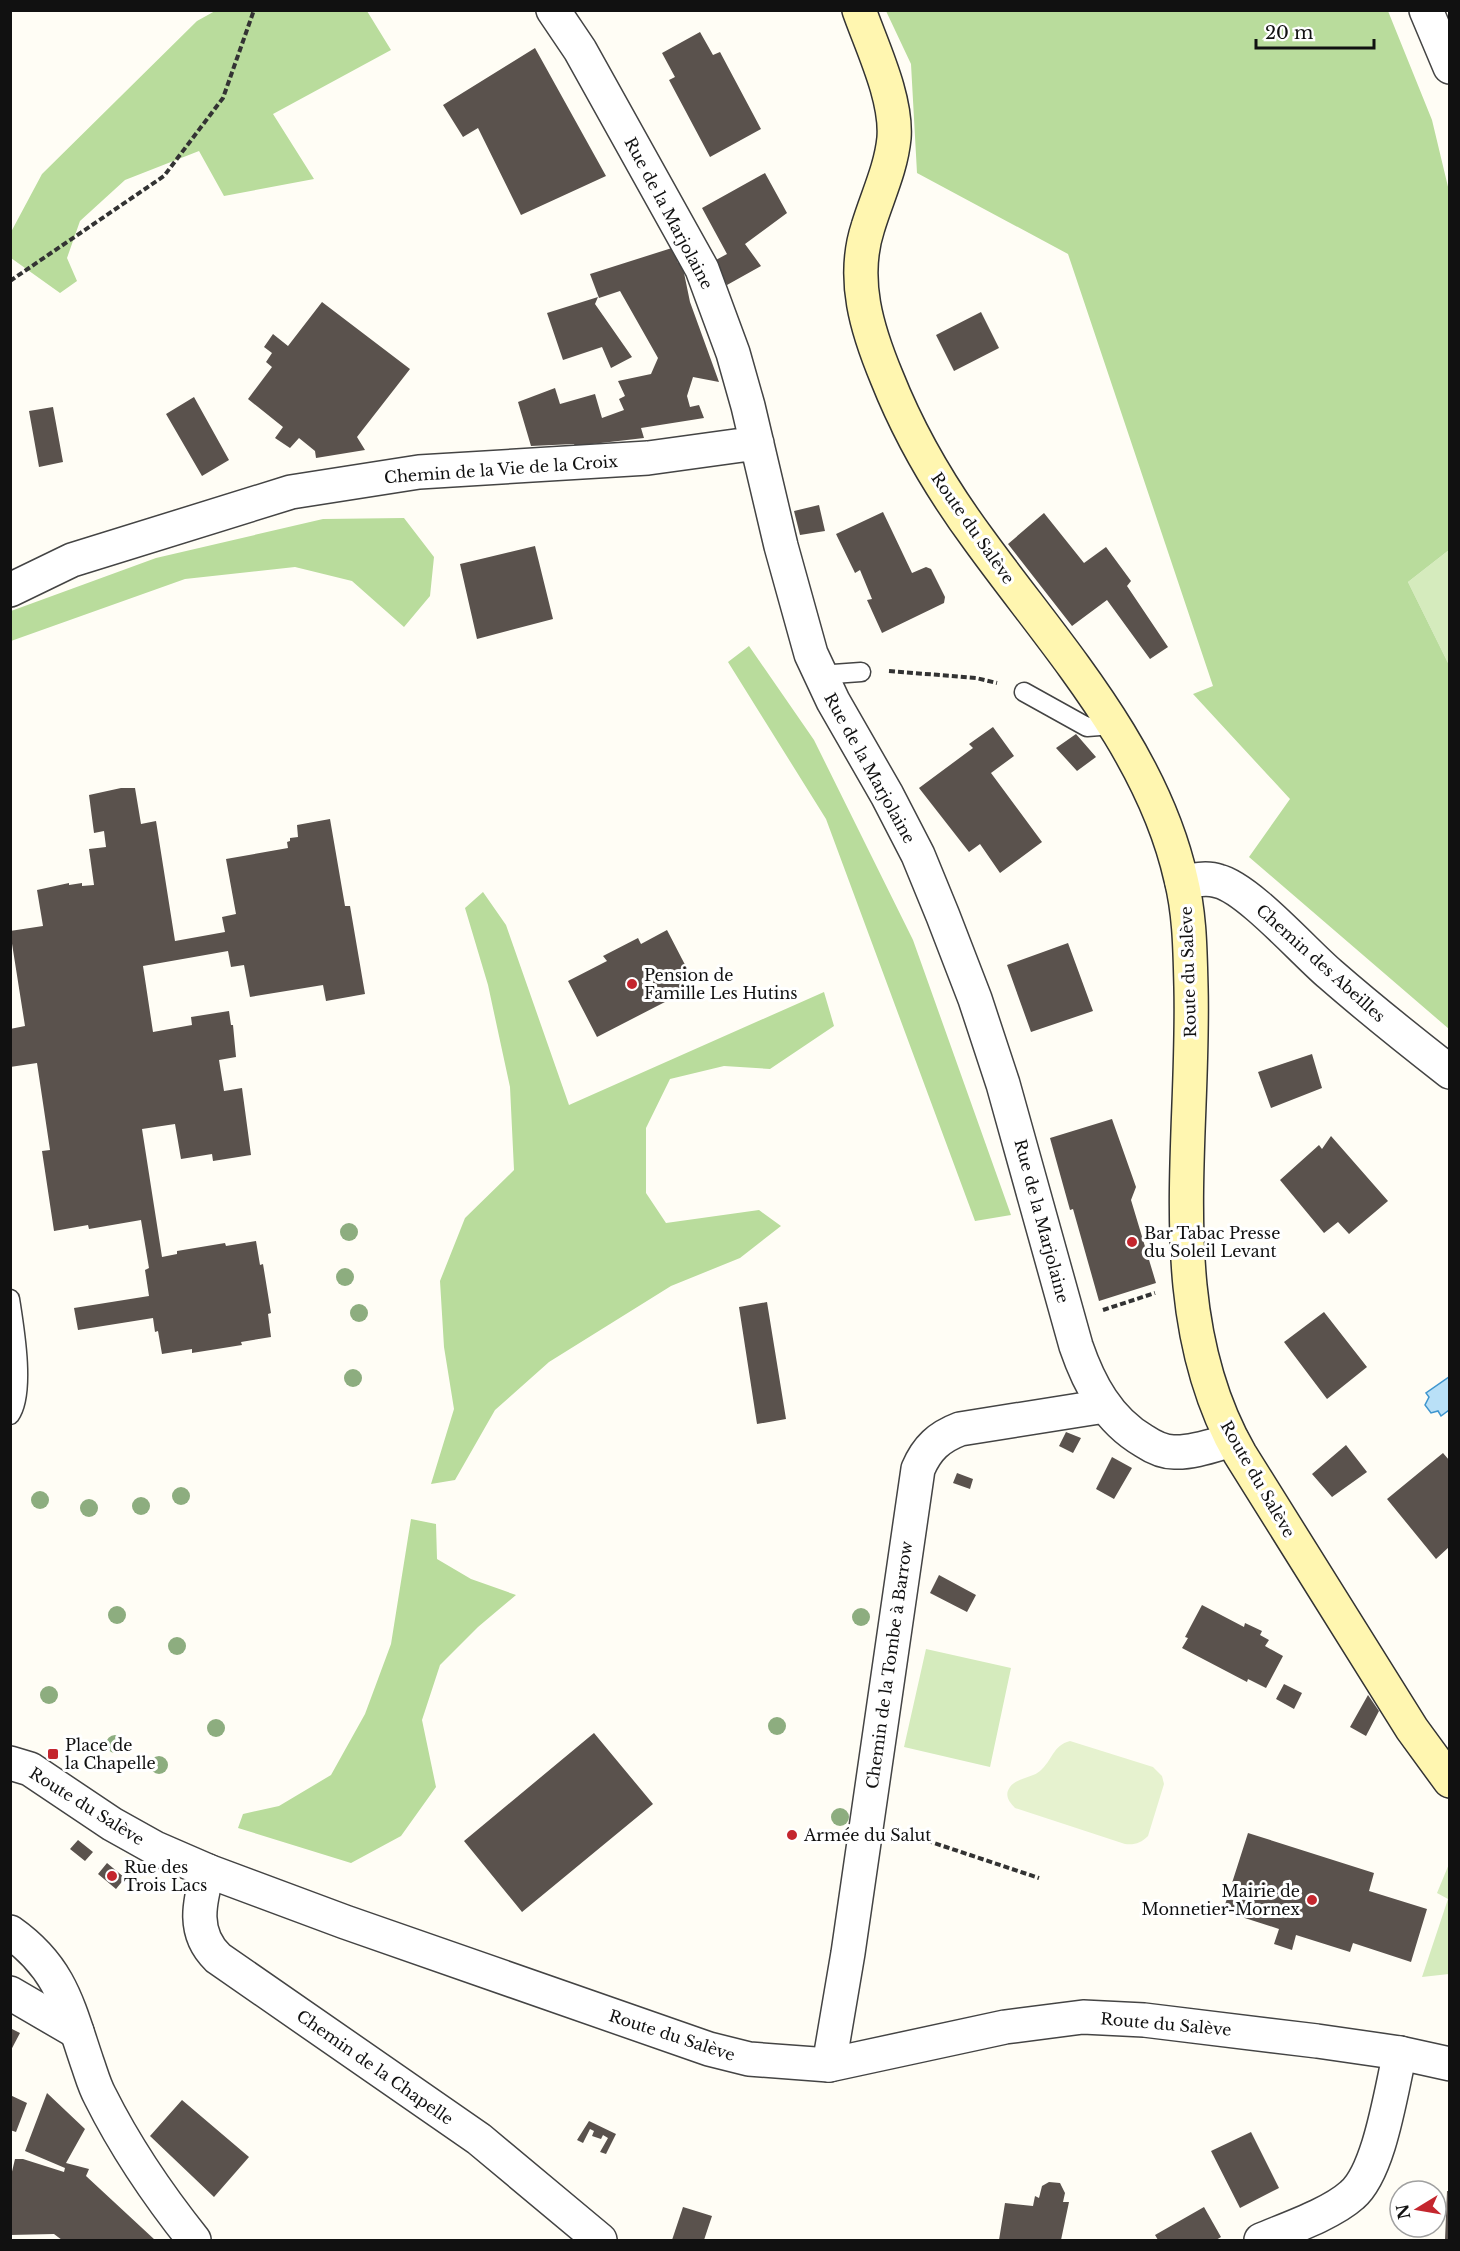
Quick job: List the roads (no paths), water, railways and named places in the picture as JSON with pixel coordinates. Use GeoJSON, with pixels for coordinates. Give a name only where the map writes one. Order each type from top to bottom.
{"type":"FeatureCollection","features":[{"type":"Feature","properties":{"kind":"main road","name":"Route du Salève"},"geometry":{"type":"LineString","coordinates":[[859,10],[886,89],[892,112],[894,134],[885,179],[862,249],[859,271],[861,293],[875,346],[902,411],[949,498],[1083,680],[1113,725],[1161,816],[1174,849],[1188,922],[1191,983],[1187,1216],[1192,1303],[1204,1369],[1219,1412],[1232,1440],[1412,1729],[1449,1781]]}},
{"type":"Feature","properties":{"kind":"street","name":"Rue de la Marjolaine"},"geometry":{"type":"LineString","coordinates":[[553,10],[580,50],[702,269],[733,353],[804,632],[819,675],[908,835],[975,999],[1003,1084],[1076,1346],[1089,1379],[1105,1406],[1118,1422],[1135,1436],[1163,1451],[1185,1452],[1232,1440]]}},
{"type":"Feature","properties":{"kind":"street"},"geometry":{"type":"LineString","coordinates":[[1426,10],[1449,67]]}},
{"type":"Feature","properties":{"kind":"street","name":"Chemin de la Vie de la Croix"},"geometry":{"type":"LineString","coordinates":[[10,590],[72,560],[291,492],[419,472],[648,458],[757,443]]}},
{"type":"Feature","properties":{"kind":"street","name":"Chemin des Abeilles"},"geometry":{"type":"LineString","coordinates":[[1182,882],[1201,879],[1219,880],[1235,888],[1328,972],[1449,1072]]}},
{"type":"Feature","properties":{"kind":"street","name":"Chemin de la Tombe à Barrow"},"geometry":{"type":"LineString","coordinates":[[829,2065],[848,1953],[916,1481],[924,1456],[939,1439],[960,1429],[1105,1406]]}},
{"type":"Feature","properties":{"kind":"street","name":"Route du Salève"},"geometry":{"type":"LineString","coordinates":[[10,1763],[30,1769],[147,1844],[208,1871],[345,1922],[709,2049],[749,2059],[829,2065],[1005,2027],[1083,2017],[1144,2020],[1317,2041],[1400,2053],[1449,2064]]}},
{"type":"Feature","properties":{"kind":"street","name":"Chemin de la Chapelle"},"geometry":{"type":"LineString","coordinates":[[208,1871],[201,1897],[201,1925],[203,1939],[218,1959],[479,2139],[600,2241]]}},
{"type":"Feature","properties":{"kind":"street"},"geometry":{"type":"LineString","coordinates":[[10,1932],[42,1958],[57,1979],[69,2007],[98,2093],[124,2141],[159,2195],[194,2241]]}},
{"type":"Feature","properties":{"kind":"street"},"geometry":{"type":"LineString","coordinates":[[10,1993],[77,2032]]}},
{"type":"Feature","properties":{"kind":"street"},"geometry":{"type":"LineString","coordinates":[[1261,2241],[1335,2206],[1351,2196],[1363,2183],[1379,2141],[1400,2053]]}},
{"type":"Feature","properties":{"kind":"lane"},"geometry":{"type":"LineString","coordinates":[[819,675],[861,672]]}},
{"type":"Feature","properties":{"kind":"lane"},"geometry":{"type":"LineString","coordinates":[[1024,692],[1087,727],[1113,725]]}},
{"type":"Feature","properties":{"kind":"lane"},"geometry":{"type":"LineString","coordinates":[[10,1299],[16,1337],[18,1388],[10,1415]]}},
{"type":"Feature","properties":{"kind":"water"},"geometry":{"type":"Polygon","coordinates":[[[1449,1377],[1449,1410],[1441,1416],[1438,1411],[1431,1413],[1425,1405],[1429,1397],[1426,1393],[1449,1377]]]}},
{"type":"Feature","properties":{"kind":"place","name":"Pension de Famille Les Hutins"},"geometry":{"type":"Point","coordinates":[632,984]}},
{"type":"Feature","properties":{"kind":"place","name":"Bar Tabac Presse du Soleil Levant"},"geometry":{"type":"Point","coordinates":[1132,1242]}},
{"type":"Feature","properties":{"kind":"place","name":"Place de la Chapelle"},"geometry":{"type":"Point","coordinates":[53,1754]}},
{"type":"Feature","properties":{"kind":"place","name":"Armée du Salut"},"geometry":{"type":"Point","coordinates":[792,1835]}},
{"type":"Feature","properties":{"kind":"place","name":"Rue des Trois Lacs"},"geometry":{"type":"Point","coordinates":[112,1876]}},
{"type":"Feature","properties":{"kind":"place","name":"Mairie de Monnetier-Mornex"},"geometry":{"type":"Point","coordinates":[1312,1900]}}]}
